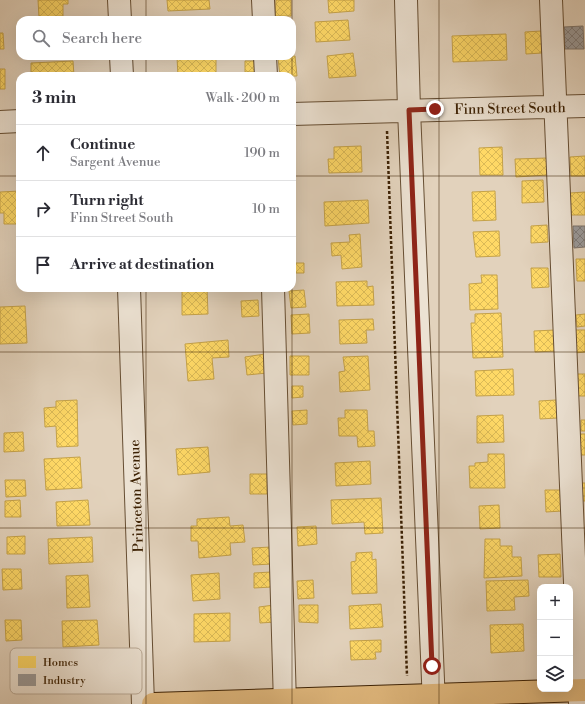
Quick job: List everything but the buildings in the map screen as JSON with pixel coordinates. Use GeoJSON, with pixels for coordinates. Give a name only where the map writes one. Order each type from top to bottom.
{"type":"FeatureCollection","features":[{"type":"Feature","properties":{"kind":"main road"},"geometry":{"type":"LineString","coordinates":[[153,704],[582,695]]}},
{"type":"Feature","properties":{"kind":"street"},"geometry":{"type":"LineString","coordinates":[[119,0],[120,16]]}},
{"type":"Feature","properties":{"kind":"street"},"geometry":{"type":"LineString","coordinates":[[263,0],[264,16]]}},
{"type":"Feature","properties":{"kind":"street"},"geometry":{"type":"LineString","coordinates":[[406,0],[409,110],[434,699]]}},
{"type":"Feature","properties":{"kind":"street"},"geometry":{"type":"LineString","coordinates":[[551,0],[554,107],[582,695]]}},
{"type":"Feature","properties":{"kind":"street"},"geometry":{"type":"LineString","coordinates":[[122,60],[122,72]]}},
{"type":"Feature","properties":{"kind":"street"},"geometry":{"type":"LineString","coordinates":[[266,60],[266,72]]}},
{"type":"Feature","properties":{"kind":"street","name":"Finn Street South"},"geometry":{"type":"LineString","coordinates":[[296,114],[585,106]]}},
{"type":"Feature","properties":{"kind":"street"},"geometry":{"type":"LineString","coordinates":[[0,122],[16,121]]}},
{"type":"Feature","properties":{"kind":"street","name":"Princeton Avenue"},"geometry":{"type":"LineString","coordinates":[[129,292],[141,648]]}},
{"type":"Feature","properties":{"kind":"street"},"geometry":{"type":"LineString","coordinates":[[273,292],[285,701]]}},
{"type":"Feature","properties":{"kind":"street","name":"Princeton Avenue"},"geometry":{"type":"LineString","coordinates":[[142,674],[143,704]]}},
{"type":"Feature","properties":{"kind":"path"},"geometry":{"type":"LineString","coordinates":[[387,131],[407,680]]}},
{"type":"Feature","properties":{"kind":"route"},"geometry":{"type":"LineString","coordinates":[[432,666],[409,110],[435,109]]}}]}
